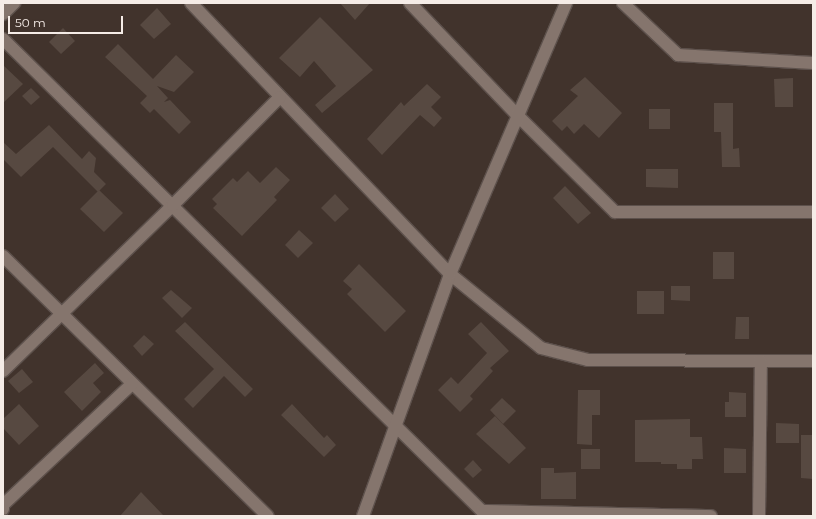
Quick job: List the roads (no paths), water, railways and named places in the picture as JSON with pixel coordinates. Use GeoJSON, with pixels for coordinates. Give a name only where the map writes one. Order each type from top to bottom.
{"type":"FeatureCollection","features":[{"type":"Feature","properties":{"kind":"street"},"geometry":{"type":"LineString","coordinates":[[3,14],[14,3]]}},
{"type":"Feature","properties":{"kind":"street"},"geometry":{"type":"LineString","coordinates":[[191,3],[450,274],[541,348],[588,360],[813,361]]}},
{"type":"Feature","properties":{"kind":"street"},"geometry":{"type":"LineString","coordinates":[[410,3],[519,117],[615,212],[813,212]]}},
{"type":"Feature","properties":{"kind":"street"},"geometry":{"type":"LineString","coordinates":[[363,516],[450,274],[519,117],[566,3]]}},
{"type":"Feature","properties":{"kind":"street"},"geometry":{"type":"LineString","coordinates":[[623,3],[678,55],[813,63]]}},
{"type":"Feature","properties":{"kind":"street"},"geometry":{"type":"LineString","coordinates":[[3,39],[482,511],[711,516]]}},
{"type":"Feature","properties":{"kind":"street"},"geometry":{"type":"LineString","coordinates":[[3,371],[173,205],[280,96]]}},
{"type":"Feature","properties":{"kind":"street"},"geometry":{"type":"LineString","coordinates":[[3,256],[60,315],[268,516]]}},
{"type":"Feature","properties":{"kind":"street"},"geometry":{"type":"LineString","coordinates":[[759,516],[761,361]]}},
{"type":"Feature","properties":{"kind":"street"},"geometry":{"type":"LineString","coordinates":[[3,510],[3,505],[132,384]]}}]}
